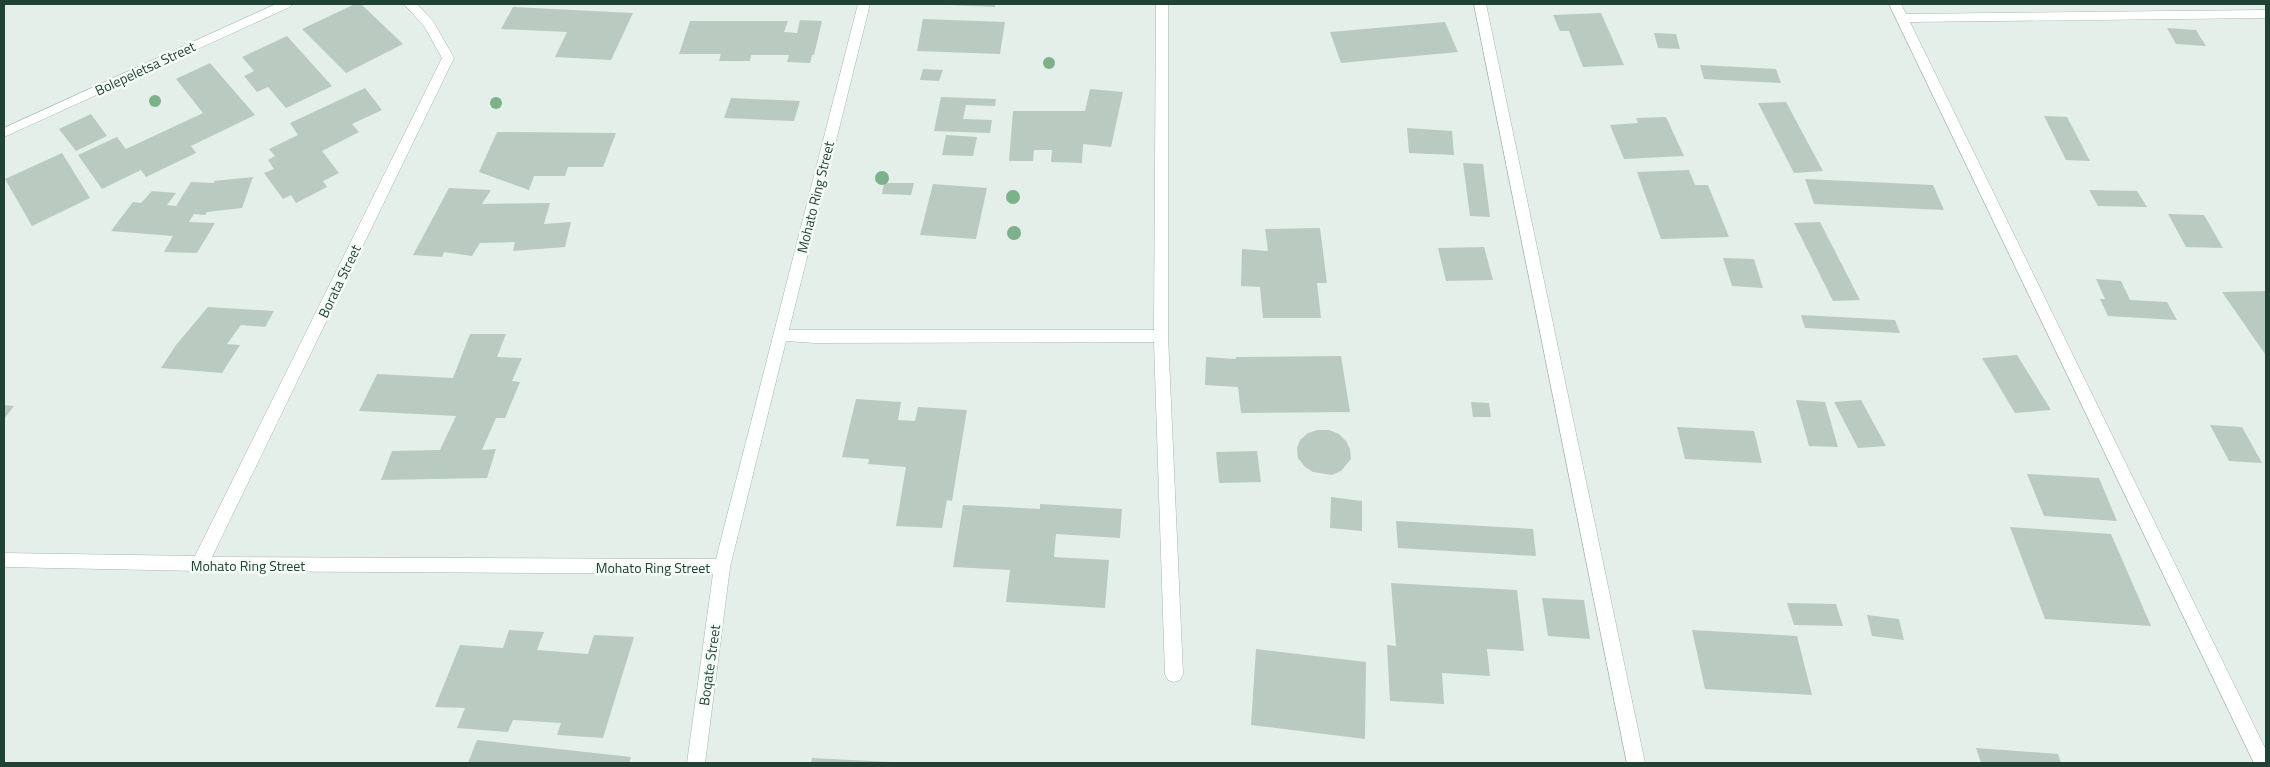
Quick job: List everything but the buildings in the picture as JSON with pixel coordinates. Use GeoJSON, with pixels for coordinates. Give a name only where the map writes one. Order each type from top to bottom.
{"type":"FeatureCollection","features":[{"type":"Feature","properties":{"kind":"street","name":"Bolepeletsa Street"},"geometry":{"type":"LineString","coordinates":[[4,133],[286,4]]}},
{"type":"Feature","properties":{"kind":"street","name":"Borata Street"},"geometry":{"type":"LineString","coordinates":[[200,564],[448,58],[430,24],[410,4]]}},
{"type":"Feature","properties":{"kind":"street","name":"Mohato Ring Street"},"geometry":{"type":"LineString","coordinates":[[4,560],[200,564],[722,567],[864,4]]}},
{"type":"Feature","properties":{"kind":"street"},"geometry":{"type":"LineString","coordinates":[[1162,4],[1161,336],[1174,674]]}},
{"type":"Feature","properties":{"kind":"street"},"geometry":{"type":"LineString","coordinates":[[1480,4],[1636,763]]}},
{"type":"Feature","properties":{"kind":"street"},"geometry":{"type":"LineString","coordinates":[[1895,4],[1904,18],[2263,763]]}},
{"type":"Feature","properties":{"kind":"street"},"geometry":{"type":"LineString","coordinates":[[1904,18],[2266,14]]}},
{"type":"Feature","properties":{"kind":"street"},"geometry":{"type":"LineString","coordinates":[[781,335],[815,337],[1161,336]]}},
{"type":"Feature","properties":{"kind":"street","name":"Boqate Street"},"geometry":{"type":"LineString","coordinates":[[696,763],[722,567]]}}]}
